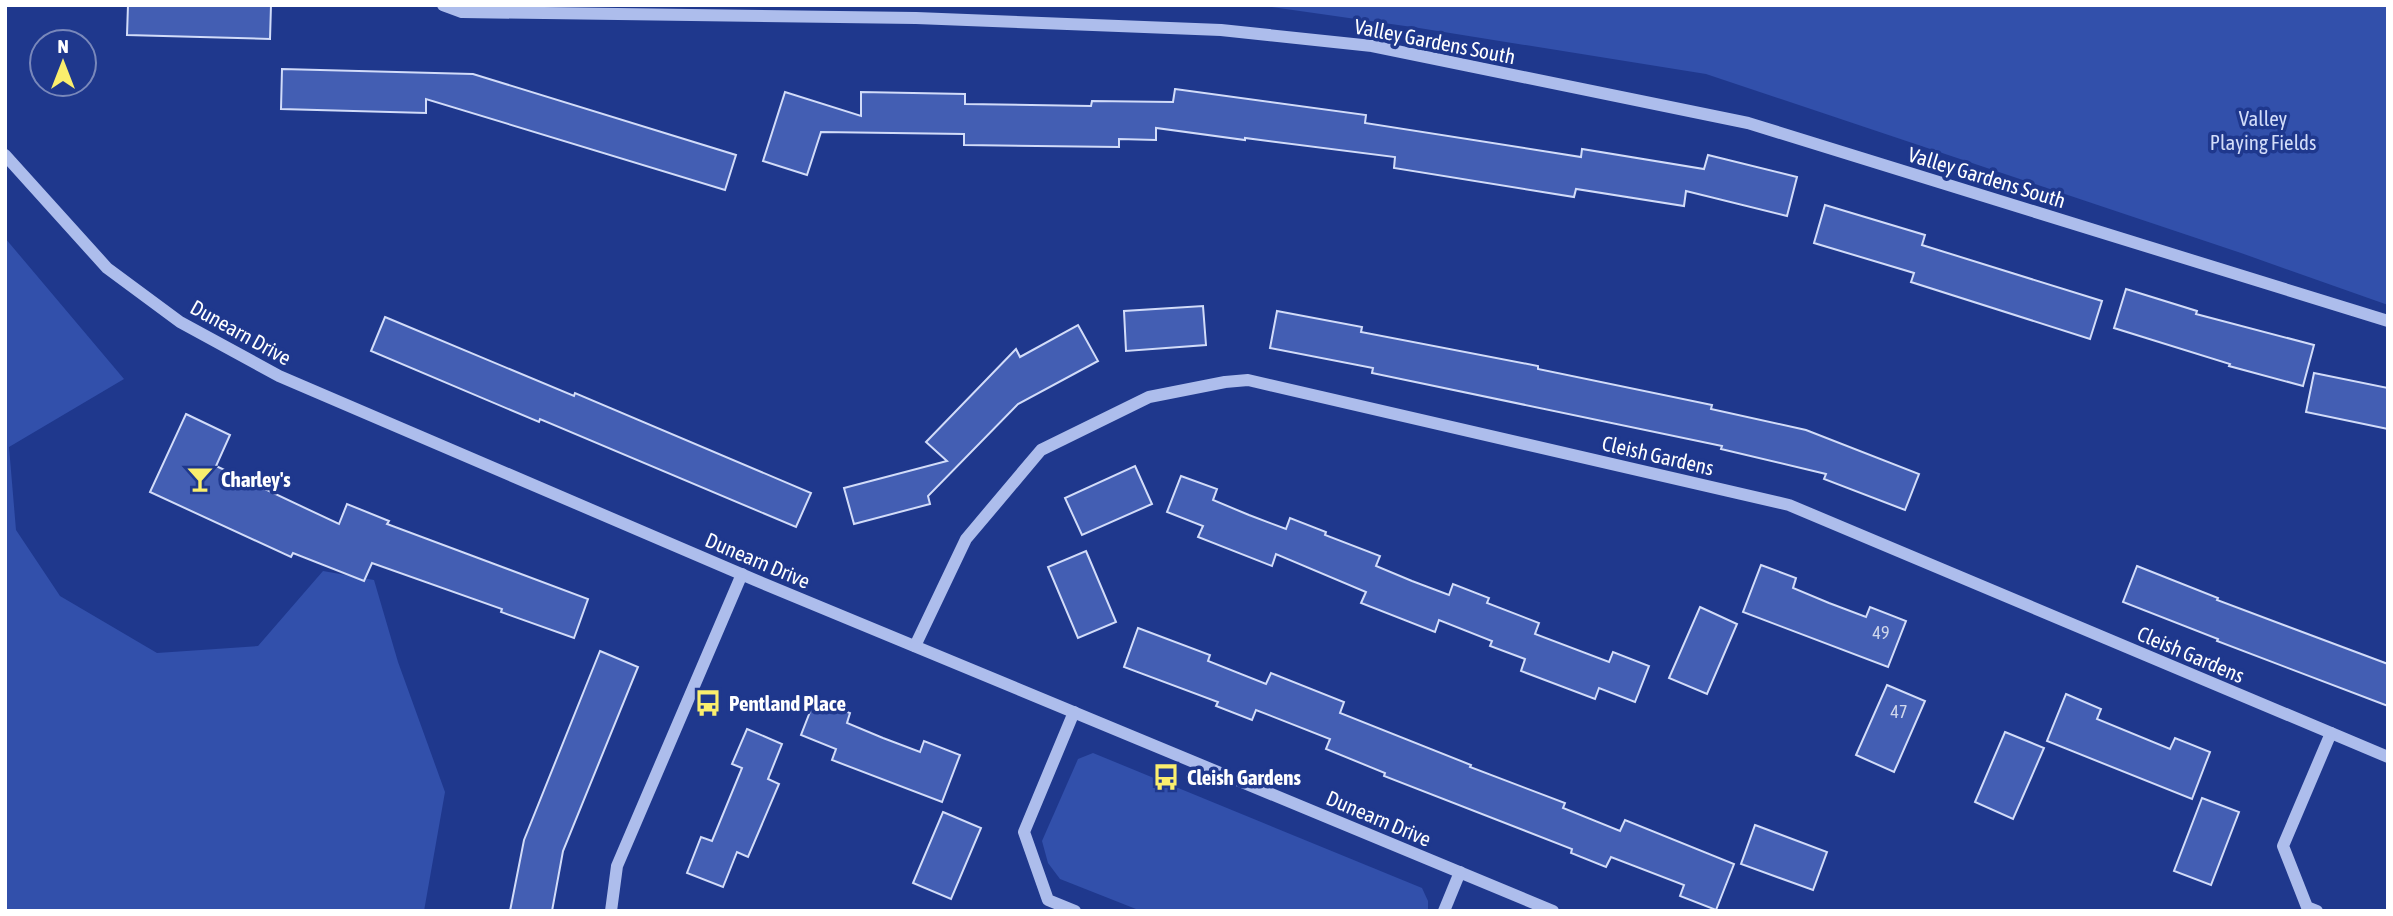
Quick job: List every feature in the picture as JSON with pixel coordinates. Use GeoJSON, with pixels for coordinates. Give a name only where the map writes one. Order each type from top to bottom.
{"type":"FeatureCollection","features":[{"type":"Feature","properties":{"kind":"street","name":"Valley Gardens South"},"geometry":{"type":"LineString","coordinates":[[443,5],[462,12],[916,12],[1221,30],[1373,46],[1748,123],[2388,321]]}},
{"type":"Feature","properties":{"kind":"street","name":"Dunearn Drive"},"geometry":{"type":"LineString","coordinates":[[5,155],[107,268],[180,322],[279,376],[742,574],[1553,911]]}},
{"type":"Feature","properties":{"kind":"street","name":"Cleish Gardens"},"geometry":{"type":"LineString","coordinates":[[915,646],[967,539],[1041,450],[1149,397],[1248,380],[1789,505],[2388,757]]}},
{"type":"Feature","properties":{"kind":"street"},"geometry":{"type":"LineString","coordinates":[[611,911],[617,866],[742,574]]}},
{"type":"Feature","properties":{"kind":"street"},"geometry":{"type":"LineString","coordinates":[[1074,712],[1024,832],[1048,900],[1075,911]]}},
{"type":"Feature","properties":{"kind":"street"},"geometry":{"type":"LineString","coordinates":[[2317,911],[2306,907],[2283,846],[2331,733]]}},
{"type":"Feature","properties":{"kind":"street"},"geometry":{"type":"LineString","coordinates":[[1444,911],[1460,872]]}},
{"type":"Feature","properties":{"kind":"green space","name":"Valley Playing Fields"},"geometry":{"type":"Polygon","coordinates":[[[1258,5],[2388,5],[2388,305],[1706,74],[1258,5]]]}},
{"type":"Feature","properties":{"kind":"green space"},"geometry":{"type":"Polygon","coordinates":[[[5,238],[124,379],[9,447],[16,530],[60,596],[157,653],[258,646],[323,571],[374,580],[398,662],[445,792],[424,911],[5,911],[5,238]]]}},
{"type":"Feature","properties":{"kind":"green space"},"geometry":{"type":"Polygon","coordinates":[[[1093,753],[1422,888],[1428,901],[1428,910],[1141,911],[1060,879],[1048,863],[1042,841],[1078,759],[1093,753]]]}},
{"type":"Feature","properties":{"kind":"building"},"geometry":{"type":"Polygon","coordinates":[[[128,5],[271,5],[270,39],[127,35],[128,5]]]}},
{"type":"Feature","properties":{"kind":"building"},"geometry":{"type":"Polygon","coordinates":[[[282,69],[473,74],[736,155],[725,190],[426,99],[426,113],[281,109],[282,69]]]}},
{"type":"Feature","properties":{"kind":"building"},"geometry":{"type":"Polygon","coordinates":[[[1175,89],[1366,115],[1365,123],[1581,157],[1582,149],[1704,169],[1708,155],[1797,177],[1787,216],[1686,191],[1684,206],[1576,189],[1574,197],[1394,168],[1395,157],[1156,128],[1156,140],[1119,139],[1119,147],[964,145],[964,134],[821,132],[807,175],[763,161],[785,92],[861,116],[861,92],[965,94],[965,104],[1091,106],[1092,101],[1173,102],[1175,89]]]}},
{"type":"Feature","properties":{"kind":"building"},"geometry":{"type":"Polygon","coordinates":[[[1825,205],[1925,235],[1922,245],[2102,301],[2090,339],[1911,282],[1914,273],[1814,243],[1825,205]]]}},
{"type":"Feature","properties":{"kind":"building"},"geometry":{"type":"Polygon","coordinates":[[[2126,289],[2197,311],[2196,314],[2314,345],[2303,386],[2229,366],[2230,364],[2114,328],[2126,289]]]}},
{"type":"Feature","properties":{"kind":"building"},"geometry":{"type":"Polygon","coordinates":[[[1203,306],[1206,345],[1126,351],[1124,311],[1203,306]]]}},
{"type":"Feature","properties":{"kind":"building"},"geometry":{"type":"Polygon","coordinates":[[[1277,311],[1362,327],[1361,332],[1538,366],[1538,369],[1712,405],[1711,409],[1806,430],[1919,474],[1905,510],[1824,479],[1826,474],[1721,449],[1722,446],[1372,373],[1373,368],[1270,348],[1277,311]]]}},
{"type":"Feature","properties":{"kind":"building"},"geometry":{"type":"Polygon","coordinates":[[[385,317],[574,396],[575,393],[811,493],[796,527],[371,351],[385,317]]]}},
{"type":"Feature","properties":{"kind":"building"},"geometry":{"type":"Polygon","coordinates":[[[1078,325],[1098,361],[1018,404],[928,496],[930,504],[854,524],[844,488],[947,461],[926,442],[1016,349],[1020,357],[1078,325]]]}},
{"type":"Feature","properties":{"kind":"building"},"geometry":{"type":"Polygon","coordinates":[[[2314,373],[2388,388],[2388,429],[2306,412],[2314,373]]]}},
{"type":"Feature","properties":{"kind":"building"},"geometry":{"type":"Polygon","coordinates":[[[186,414],[230,435],[216,466],[339,524],[347,504],[389,521],[387,524],[588,599],[574,638],[501,612],[502,609],[372,563],[364,581],[293,553],[291,557],[150,492],[186,414]]]}},
{"type":"Feature","properties":{"kind":"building"},"geometry":{"type":"Polygon","coordinates":[[[1135,466],[1152,504],[1082,535],[1065,498],[1135,466]]]}},
{"type":"Feature","properties":{"kind":"building"},"geometry":{"type":"Polygon","coordinates":[[[1181,476],[1217,489],[1213,500],[1249,515],[1286,529],[1290,518],[1380,556],[1376,566],[1412,581],[1449,595],[1453,584],[1489,598],[1487,603],[1539,623],[1535,634],[1609,662],[1613,652],[1649,666],[1635,702],[1599,688],[1595,699],[1521,671],[1525,659],[1490,646],[1492,641],[1439,620],[1435,632],[1361,603],[1366,592],[1276,554],[1272,566],[1198,537],[1203,526],[1167,512],[1181,476]]]}},
{"type":"Feature","properties":{"kind":"building"},"geometry":{"type":"Polygon","coordinates":[[[1086,551],[1116,622],[1078,638],[1048,567],[1086,551]]]}},
{"type":"Feature","properties":{"kind":"building"},"geometry":{"type":"Polygon","coordinates":[[[1761,565],[1796,578],[1793,588],[1829,603],[1866,617],[1870,607],[1906,621],[1888,667],[1743,612],[1761,565]]]}},
{"type":"Feature","properties":{"kind":"building"},"geometry":{"type":"Polygon","coordinates":[[[2137,566],[2218,598],[2217,600],[2388,664],[2388,706],[2123,602],[2137,566]]]}},
{"type":"Feature","properties":{"kind":"building"},"geometry":{"type":"Polygon","coordinates":[[[1700,607],[1737,624],[1707,694],[1669,678],[1700,607]]]}},
{"type":"Feature","properties":{"kind":"building"},"geometry":{"type":"Polygon","coordinates":[[[1138,628],[1210,655],[1208,661],[1266,684],[1271,673],[1344,702],[1340,713],[1565,803],[1563,808],[1620,831],[1625,820],[1734,864],[1716,910],[1680,896],[1684,885],[1611,857],[1606,867],[1571,853],[1572,849],[1384,776],[1385,773],[1326,749],[1330,739],[1256,710],[1252,720],[1216,706],[1218,702],[1124,667],[1138,628]]]}},
{"type":"Feature","properties":{"kind":"building"},"geometry":{"type":"Polygon","coordinates":[[[600,651],[638,667],[563,851],[552,911],[510,911],[524,840],[600,651]]]}},
{"type":"Feature","properties":{"kind":"building"},"geometry":{"type":"Polygon","coordinates":[[[1887,685],[1925,701],[1894,772],[1856,755],[1887,685]]]}},
{"type":"Feature","properties":{"kind":"building"},"geometry":{"type":"Polygon","coordinates":[[[2066,694],[2101,709],[2097,719],[2170,749],[2175,738],[2210,752],[2192,799],[2047,741],[2066,694]]]}},
{"type":"Feature","properties":{"kind":"building"},"geometry":{"type":"Polygon","coordinates":[[[815,699],[850,713],[847,723],[883,738],[920,752],[924,741],[960,755],[942,802],[832,760],[836,749],[801,735],[815,699]]]}},
{"type":"Feature","properties":{"kind":"building"},"geometry":{"type":"Polygon","coordinates":[[[747,729],[782,744],[768,779],[779,784],[748,857],[737,852],[723,887],[687,873],[701,837],[712,841],[742,768],[732,764],[747,729]]]}},
{"type":"Feature","properties":{"kind":"building"},"geometry":{"type":"Polygon","coordinates":[[[2005,732],[2044,748],[2013,819],[1975,802],[2005,732]]]}},
{"type":"Feature","properties":{"kind":"building"},"geometry":{"type":"Polygon","coordinates":[[[2202,798],[2239,812],[2211,885],[2174,871],[2202,798]]]}},
{"type":"Feature","properties":{"kind":"building"},"geometry":{"type":"Polygon","coordinates":[[[943,812],[981,828],[951,899],[913,883],[943,812]]]}},
{"type":"Feature","properties":{"kind":"building"},"geometry":{"type":"Polygon","coordinates":[[[1755,825],[1827,852],[1813,890],[1741,864],[1755,825]]]}},
{"type":"Feature","properties":{"kind":"place","name":"Charley's"},"geometry":{"type":"Point","coordinates":[200,479]}},
{"type":"Feature","properties":{"kind":"place","name":"Pentland Place"},"geometry":{"type":"Point","coordinates":[708,703]}},
{"type":"Feature","properties":{"kind":"place","name":"Cleish Gardens"},"geometry":{"type":"Point","coordinates":[1166,777]}}]}
